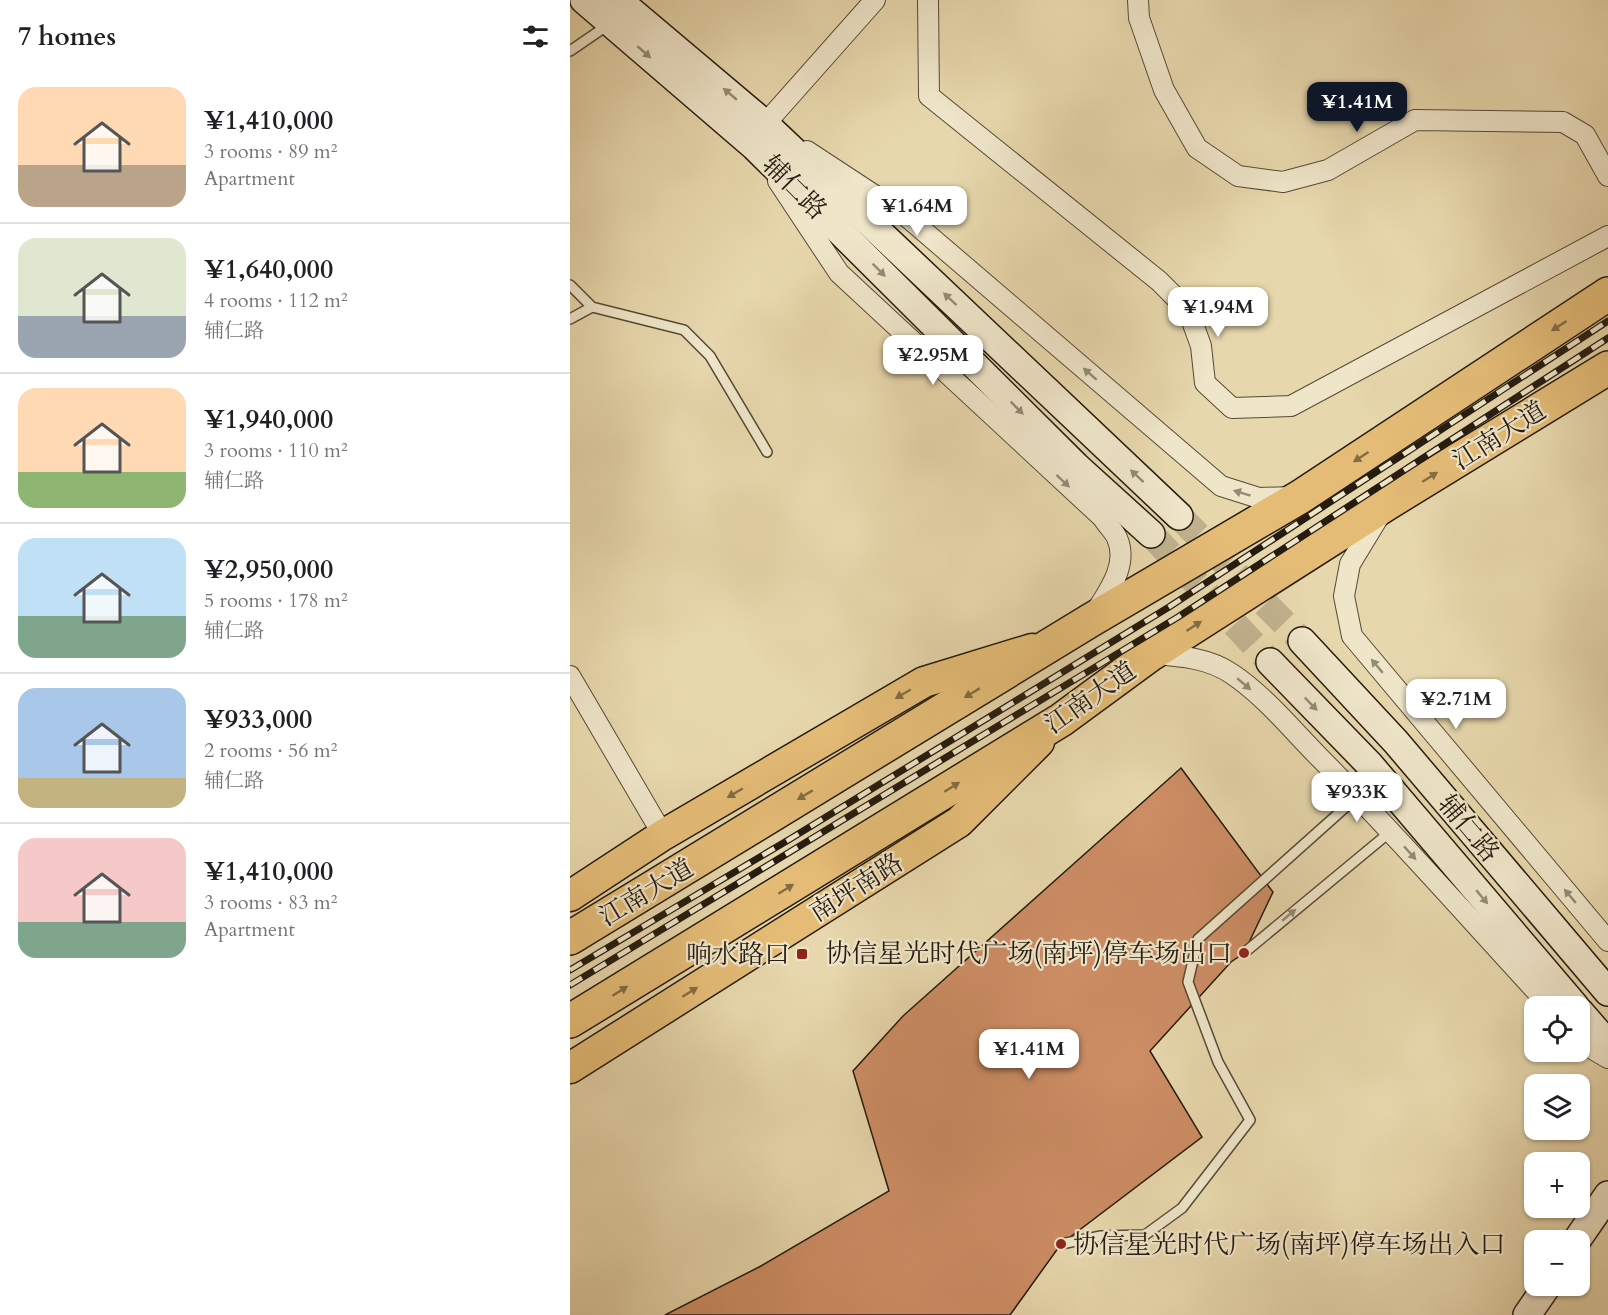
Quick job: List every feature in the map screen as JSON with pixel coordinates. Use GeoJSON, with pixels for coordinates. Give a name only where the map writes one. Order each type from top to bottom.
{"type":"FeatureCollection","features":[{"type":"Feature","properties":{"kind":"highway","name":"江南大道"},"geometry":{"type":"LineString","coordinates":[[570,938],[1091,620],[1300,497],[1608,294]]}},
{"type":"Feature","properties":{"kind":"highway","name":"江南大道"},"geometry":{"type":"LineString","coordinates":[[570,1021],[1060,720],[1150,654],[1386,504],[1608,368]]}},
{"type":"Feature","properties":{"kind":"main road","name":"辅仁路"},"geometry":{"type":"LineString","coordinates":[[584,0],[619,10],[1179,516]]}},
{"type":"Feature","properties":{"kind":"main road","name":"辅仁路"},"geometry":{"type":"LineString","coordinates":[[760,135],[1076,466],[1151,534]]}},
{"type":"Feature","properties":{"kind":"main road"},"geometry":{"type":"LineString","coordinates":[[570,896],[663,835],[924,682],[1058,641]]}},
{"type":"Feature","properties":{"kind":"main road","name":"辅仁路"},"geometry":{"type":"LineString","coordinates":[[1302,641],[1396,742],[1608,992]]}},
{"type":"Feature","properties":{"kind":"main road","name":"辅仁路"},"geometry":{"type":"LineString","coordinates":[[1270,662],[1370,765],[1566,996]]}},
{"type":"Feature","properties":{"kind":"main road","name":"南坪南路"},"geometry":{"type":"LineString","coordinates":[[570,1068],[959,822],[1060,720]]}},
{"type":"Feature","properties":{"kind":"main road"},"geometry":{"type":"LineString","coordinates":[[1590,1023],[1608,1044]]}},
{"type":"Feature","properties":{"kind":"main road"},"geometry":{"type":"LineString","coordinates":[[1584,1230],[1608,1195]]}},
{"type":"Feature","properties":{"kind":"main road"},"geometry":{"type":"LineString","coordinates":[[1527,1315],[1540,1296]]}},
{"type":"Feature","properties":{"kind":"street"},"geometry":{"type":"LineString","coordinates":[[760,135],[875,0]]}},
{"type":"Feature","properties":{"kind":"street"},"geometry":{"type":"LineString","coordinates":[[928,0],[929,96],[1159,281],[1188,310],[1201,346],[1205,383],[1232,408],[1291,406],[1608,236]]}},
{"type":"Feature","properties":{"kind":"street"},"geometry":{"type":"LineString","coordinates":[[1138,0],[1138,18],[1164,90],[1197,148],[1238,176],[1283,182],[1328,170],[1415,120],[1563,122],[1585,135],[1608,176]]}},
{"type":"Feature","properties":{"kind":"street"},"geometry":{"type":"LineString","coordinates":[[760,135],[906,216],[1221,486],[1259,498],[1300,497]]}},
{"type":"Feature","properties":{"kind":"street"},"geometry":{"type":"LineString","coordinates":[[760,135],[839,273],[1103,518],[1117,539],[1120,557],[1117,576],[1091,620]]}},
{"type":"Feature","properties":{"kind":"street"},"geometry":{"type":"LineString","coordinates":[[1386,504],[1350,564],[1344,596],[1352,636],[1608,941]]}},
{"type":"Feature","properties":{"kind":"street"},"geometry":{"type":"LineString","coordinates":[[1150,654],[1180,656],[1206,662],[1231,673],[1256,693],[1358,796],[1541,996]]}},
{"type":"Feature","properties":{"kind":"street"},"geometry":{"type":"LineString","coordinates":[[570,676],[663,835]]}},
{"type":"Feature","properties":{"kind":"street"},"geometry":{"type":"LineString","coordinates":[[1590,1048],[1608,1058]]}},
{"type":"Feature","properties":{"kind":"lane"},"geometry":{"type":"LineString","coordinates":[[570,51],[619,10]]}},
{"type":"Feature","properties":{"kind":"lane"},"geometry":{"type":"LineString","coordinates":[[570,285],[592,307],[684,330],[710,356],[767,452]]}},
{"type":"Feature","properties":{"kind":"lane"},"geometry":{"type":"LineString","coordinates":[[570,320],[592,307]]}},
{"type":"Feature","properties":{"kind":"lane"},"geometry":{"type":"LineString","coordinates":[[1062,1244],[1101,1236],[1145,1234],[1182,1208],[1250,1120],[1218,1062],[1188,982],[1198,939],[1358,796]]}},
{"type":"Feature","properties":{"kind":"lane"},"geometry":{"type":"LineString","coordinates":[[1244,952],[1390,832]]}},
{"type":"Feature","properties":{"kind":"building"},"geometry":{"type":"Polygon","coordinates":[[[1181,768],[1273,892],[1244,953],[1231,962],[1150,1051],[1202,1137],[1061,1244],[1010,1315],[665,1315],[761,1266],[889,1191],[853,1071],[903,1016],[1181,768]]]}},
{"type":"Feature","properties":{"kind":"tunnel"},"geometry":{"type":"LineString","coordinates":[[1179,516],[1302,641]]}},
{"type":"Feature","properties":{"kind":"tunnel"},"geometry":{"type":"LineString","coordinates":[[1151,534],[1270,662]]}},
{"type":"Feature","properties":{"kind":"railway"},"geometry":{"type":"LineString","coordinates":[[570,970],[790,839],[1169,607],[1608,321]]}},
{"type":"Feature","properties":{"kind":"railway"},"geometry":{"type":"LineString","coordinates":[[570,985],[1178,617],[1608,338]]}},
{"type":"Feature","properties":{"kind":"place","name":"协信星光时代广场(南坪)停车场出口"},"geometry":{"type":"Point","coordinates":[1244,953]}},
{"type":"Feature","properties":{"kind":"place","name":"响水路口"},"geometry":{"type":"Point","coordinates":[802,954]}},
{"type":"Feature","properties":{"kind":"place","name":"协信星光时代广场(南坪)停车场出入口"},"geometry":{"type":"Point","coordinates":[1061,1244]}}]}
